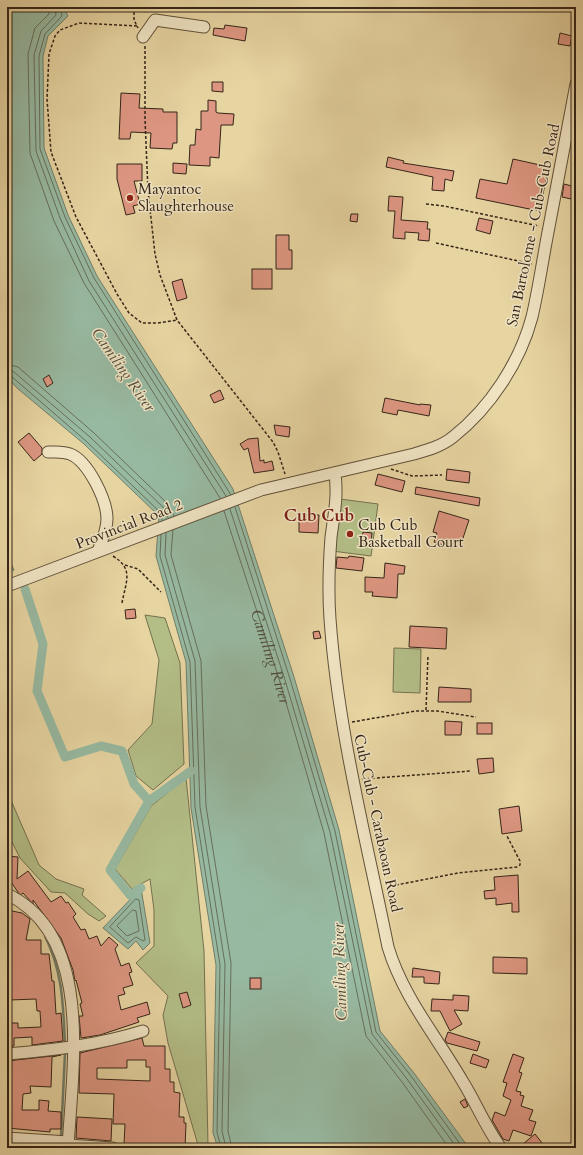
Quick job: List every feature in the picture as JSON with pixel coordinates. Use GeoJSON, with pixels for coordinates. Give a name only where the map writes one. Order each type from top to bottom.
{"type":"FeatureCollection","features":[{"type":"Feature","properties":{"kind":"street"},"geometry":{"type":"LineString","coordinates":[[143,37],[155,20],[204,27]]}},
{"type":"Feature","properties":{"kind":"street","name":"San Bartolome - Cub-Cub Road"},"geometry":{"type":"LineString","coordinates":[[261,490],[335,474],[436,447],[453,437],[496,392],[514,362],[532,318],[576,84]]}},
{"type":"Feature","properties":{"kind":"street"},"geometry":{"type":"LineString","coordinates":[[48,452],[64,452],[73,455],[80,462],[100,491],[105,501],[107,521],[100,551]]}},
{"type":"Feature","properties":{"kind":"street","name":"Cub-Cub - Carabaoan Road"},"geometry":{"type":"LineString","coordinates":[[335,474],[337,496],[331,547],[329,598],[333,653],[342,724],[352,780],[388,947],[399,977],[409,998],[463,1081],[501,1148]]}},
{"type":"Feature","properties":{"kind":"street","name":"Provincial Road 2"},"geometry":{"type":"LineString","coordinates":[[7,586],[100,551],[130,538],[261,490]]}},
{"type":"Feature","properties":{"kind":"street"},"geometry":{"type":"LineString","coordinates":[[7,894],[23,902],[38,916],[57,947],[68,980],[71,996],[74,1048],[68,1145]]}},
{"type":"Feature","properties":{"kind":"street"},"geometry":{"type":"LineString","coordinates":[[7,1054],[74,1048],[113,1041],[144,1032]]}},
{"type":"Feature","properties":{"kind":"street"},"geometry":{"type":"LineString","coordinates":[[7,1138],[68,1145],[113,1148]]}},
{"type":"Feature","properties":{"kind":"path"},"geometry":{"type":"LineString","coordinates":[[134,7],[134,20],[143,37],[144,118],[149,208],[155,254],[160,275],[177,320],[273,442],[281,460],[286,484]]}},
{"type":"Feature","properties":{"kind":"path"},"geometry":{"type":"LineString","coordinates":[[137,26],[79,23],[60,30],[54,36],[47,64],[49,139],[51,152],[76,217],[117,294],[129,313],[142,324],[158,324],[177,320]]}},
{"type":"Feature","properties":{"kind":"path"},"geometry":{"type":"LineString","coordinates":[[426,204],[444,206],[548,228]]}},
{"type":"Feature","properties":{"kind":"path"},"geometry":{"type":"LineString","coordinates":[[436,243],[542,266]]}},
{"type":"Feature","properties":{"kind":"path"},"geometry":{"type":"LineString","coordinates":[[378,463],[401,474],[412,476],[442,475]]}},
{"type":"Feature","properties":{"kind":"path"},"geometry":{"type":"LineString","coordinates":[[100,551],[125,565],[138,570],[161,592]]}},
{"type":"Feature","properties":{"kind":"path"},"geometry":{"type":"LineString","coordinates":[[122,603],[127,574],[125,565]]}},
{"type":"Feature","properties":{"kind":"path"},"geometry":{"type":"LineString","coordinates":[[426,710],[428,655]]}},
{"type":"Feature","properties":{"kind":"path"},"geometry":{"type":"LineString","coordinates":[[342,724],[405,712],[426,710],[476,716]]}},
{"type":"Feature","properties":{"kind":"path"},"geometry":{"type":"LineString","coordinates":[[352,780],[471,771]]}},
{"type":"Feature","properties":{"kind":"path"},"geometry":{"type":"LineString","coordinates":[[376,889],[458,873],[515,868],[519,866],[520,861],[507,836]]}},
{"type":"Feature","properties":{"kind":"shaded area"},"geometry":{"type":"Polygon","coordinates":[[[340,499],[378,504],[371,556],[332,551],[340,499]]]}},
{"type":"Feature","properties":{"kind":"shaded area"},"geometry":{"type":"Polygon","coordinates":[[[145,615],[165,618],[180,663],[184,764],[153,790],[136,776],[128,750],[152,724],[159,660],[145,615]]]}},
{"type":"Feature","properties":{"kind":"shaded area"},"geometry":{"type":"Polygon","coordinates":[[[394,648],[421,649],[420,693],[393,692],[394,648]]]}},
{"type":"Feature","properties":{"kind":"shaded area"},"geometry":{"type":"Polygon","coordinates":[[[186,778],[204,951],[208,1146],[198,1145],[168,1043],[163,1015],[168,996],[136,963],[154,946],[154,910],[150,879],[132,889],[115,869],[151,806],[186,778]]]}},
{"type":"Feature","properties":{"kind":"shaded area"},"geometry":{"type":"Polygon","coordinates":[[[7,791],[39,865],[56,879],[84,889],[82,895],[106,916],[99,921],[88,914],[65,893],[51,892],[20,858],[7,832],[7,791]]]}},
{"type":"Feature","properties":{"kind":"water","name":"Camiling River"},"geometry":{"type":"Polygon","coordinates":[[[7,7],[63,7],[68,16],[48,36],[43,56],[44,148],[68,215],[97,276],[233,489],[294,677],[339,830],[380,1031],[414,1073],[469,1148],[218,1148],[213,1133],[216,965],[191,808],[186,662],[156,556],[159,516],[84,444],[17,388],[7,377],[7,7]]]}},
{"type":"Feature","properties":{"kind":"water"},"geometry":{"type":"Polygon","coordinates":[[[7,555],[14,570],[7,573],[7,555]]]}},
{"type":"Feature","properties":{"kind":"water"},"geometry":{"type":"Polygon","coordinates":[[[141,888],[150,943],[143,950],[136,941],[128,949],[103,928],[141,888]]]}},
{"type":"Feature","properties":{"kind":"building"},"geometry":{"type":"Polygon","coordinates":[[[225,25],[247,28],[245,41],[213,35],[214,28],[224,29],[225,25]]]}},
{"type":"Feature","properties":{"kind":"building"},"geometry":{"type":"Polygon","coordinates":[[[560,33],[572,36],[570,46],[558,44],[560,33]]]}},
{"type":"Feature","properties":{"kind":"building"},"geometry":{"type":"Polygon","coordinates":[[[212,82],[223,82],[223,92],[212,91],[212,82]]]}},
{"type":"Feature","properties":{"kind":"building"},"geometry":{"type":"Polygon","coordinates":[[[121,93],[140,94],[139,108],[163,109],[163,112],[177,112],[177,143],[173,143],[172,149],[150,148],[151,133],[131,132],[130,139],[119,139],[121,93]]]}},
{"type":"Feature","properties":{"kind":"building"},"geometry":{"type":"Polygon","coordinates":[[[208,100],[216,101],[216,112],[234,114],[233,125],[221,125],[219,158],[210,157],[210,166],[189,165],[190,145],[195,145],[196,129],[201,130],[201,111],[208,111],[208,100]]]}},
{"type":"Feature","properties":{"kind":"building"},"geometry":{"type":"Polygon","coordinates":[[[388,157],[404,161],[403,163],[454,171],[452,181],[445,179],[444,191],[432,190],[433,177],[386,167],[388,157]]]}},
{"type":"Feature","properties":{"kind":"building"},"geometry":{"type":"Polygon","coordinates":[[[513,159],[549,167],[539,211],[476,198],[480,179],[507,184],[513,159]]]}},
{"type":"Feature","properties":{"kind":"building"},"geometry":{"type":"Polygon","coordinates":[[[173,163],[187,164],[186,174],[173,173],[173,163]]]}},
{"type":"Feature","properties":{"kind":"building"},"geometry":{"type":"Polygon","coordinates":[[[117,164],[142,164],[142,181],[134,181],[140,204],[133,206],[135,213],[126,215],[117,179],[117,164]]]}},
{"type":"Feature","properties":{"kind":"building"},"geometry":{"type":"Polygon","coordinates":[[[564,184],[576,187],[576,200],[562,197],[564,184]]]}},
{"type":"Feature","properties":{"kind":"building"},"geometry":{"type":"Polygon","coordinates":[[[389,196],[403,197],[401,220],[428,222],[427,229],[430,229],[429,241],[418,240],[419,233],[405,232],[405,239],[393,238],[395,211],[388,211],[389,196]]]}},
{"type":"Feature","properties":{"kind":"building"},"geometry":{"type":"Polygon","coordinates":[[[351,214],[358,214],[357,222],[350,221],[351,214]]]}},
{"type":"Feature","properties":{"kind":"building"},"geometry":{"type":"Polygon","coordinates":[[[479,218],[493,221],[490,234],[476,230],[479,218]]]}},
{"type":"Feature","properties":{"kind":"building"},"geometry":{"type":"Polygon","coordinates":[[[276,235],[289,235],[289,250],[292,250],[292,269],[276,269],[276,235]]]}},
{"type":"Feature","properties":{"kind":"building"},"geometry":{"type":"Polygon","coordinates":[[[252,269],[272,269],[272,289],[252,289],[252,269]]]}},
{"type":"Feature","properties":{"kind":"building"},"geometry":{"type":"Polygon","coordinates":[[[182,279],[187,298],[177,301],[172,282],[182,279]]]}},
{"type":"Feature","properties":{"kind":"building"},"geometry":{"type":"Polygon","coordinates":[[[49,375],[53,383],[47,387],[43,379],[49,375]]]}},
{"type":"Feature","properties":{"kind":"building"},"geometry":{"type":"Polygon","coordinates":[[[220,390],[224,399],[214,403],[210,395],[220,390]]]}},
{"type":"Feature","properties":{"kind":"building"},"geometry":{"type":"Polygon","coordinates":[[[385,398],[420,405],[431,405],[429,416],[398,410],[397,415],[382,412],[385,398]]]}},
{"type":"Feature","properties":{"kind":"building"},"geometry":{"type":"Polygon","coordinates":[[[274,425],[290,427],[289,437],[276,435],[274,425]]]}},
{"type":"Feature","properties":{"kind":"building"},"geometry":{"type":"Polygon","coordinates":[[[29,433],[42,448],[42,454],[34,461],[18,442],[29,433]]]}},
{"type":"Feature","properties":{"kind":"building"},"geometry":{"type":"Polygon","coordinates":[[[258,438],[260,461],[264,460],[264,463],[272,461],[274,470],[254,473],[248,448],[244,450],[240,444],[248,439],[258,438]]]}},
{"type":"Feature","properties":{"kind":"building"},"geometry":{"type":"Polygon","coordinates":[[[447,469],[470,472],[469,483],[446,480],[447,469]]]}},
{"type":"Feature","properties":{"kind":"building"},"geometry":{"type":"Polygon","coordinates":[[[378,474],[405,481],[402,492],[375,485],[378,474]]]}},
{"type":"Feature","properties":{"kind":"building"},"geometry":{"type":"Polygon","coordinates":[[[416,487],[480,498],[479,506],[415,494],[416,487]]]}},
{"type":"Feature","properties":{"kind":"building"},"geometry":{"type":"Polygon","coordinates":[[[439,511],[469,520],[462,541],[455,539],[451,548],[434,542],[437,533],[433,532],[439,511]]]}},
{"type":"Feature","properties":{"kind":"building"},"geometry":{"type":"Polygon","coordinates":[[[299,515],[319,515],[318,533],[299,532],[299,515]]]}},
{"type":"Feature","properties":{"kind":"building"},"geometry":{"type":"Polygon","coordinates":[[[363,532],[372,533],[371,542],[362,541],[363,532]]]}},
{"type":"Feature","properties":{"kind":"building"},"geometry":{"type":"Polygon","coordinates":[[[349,556],[364,558],[362,571],[336,568],[337,557],[348,558],[349,556]]]}},
{"type":"Feature","properties":{"kind":"building"},"geometry":{"type":"Polygon","coordinates":[[[385,563],[405,566],[404,574],[398,574],[397,598],[372,596],[373,592],[365,592],[365,577],[384,578],[385,563]]]}},
{"type":"Feature","properties":{"kind":"building"},"geometry":{"type":"Polygon","coordinates":[[[135,609],[136,618],[126,619],[125,610],[135,609]]]}},
{"type":"Feature","properties":{"kind":"building"},"geometry":{"type":"Polygon","coordinates":[[[410,626],[447,628],[446,649],[409,647],[410,626]]]}},
{"type":"Feature","properties":{"kind":"building"},"geometry":{"type":"Polygon","coordinates":[[[319,631],[321,638],[314,639],[313,632],[319,631]]]}},
{"type":"Feature","properties":{"kind":"building"},"geometry":{"type":"Polygon","coordinates":[[[439,687],[471,689],[471,702],[438,702],[439,687]]]}},
{"type":"Feature","properties":{"kind":"building"},"geometry":{"type":"Polygon","coordinates":[[[445,721],[462,722],[461,735],[445,735],[445,721]]]}},
{"type":"Feature","properties":{"kind":"building"},"geometry":{"type":"Polygon","coordinates":[[[477,723],[492,723],[492,734],[477,734],[477,723]]]}},
{"type":"Feature","properties":{"kind":"building"},"geometry":{"type":"Polygon","coordinates":[[[493,758],[494,772],[479,774],[477,759],[493,758]]]}},
{"type":"Feature","properties":{"kind":"building"},"geometry":{"type":"Polygon","coordinates":[[[519,806],[522,831],[502,834],[499,809],[519,806]]]}},
{"type":"Feature","properties":{"kind":"building"},"geometry":{"type":"Polygon","coordinates":[[[7,856],[18,857],[17,879],[28,871],[51,902],[61,896],[66,903],[68,902],[76,914],[73,917],[81,930],[85,929],[89,939],[97,936],[101,946],[109,937],[118,945],[115,949],[121,966],[129,963],[132,972],[129,973],[133,985],[123,988],[125,994],[118,996],[121,1010],[147,1002],[150,1014],[137,1018],[139,1022],[100,1035],[81,1038],[79,1016],[83,1016],[80,1004],[82,1003],[73,970],[61,938],[33,900],[33,904],[23,893],[20,895],[11,882],[7,885],[7,856]]]}},
{"type":"Feature","properties":{"kind":"building"},"geometry":{"type":"Polygon","coordinates":[[[518,875],[519,912],[512,912],[512,903],[496,905],[496,898],[485,899],[484,891],[495,890],[494,877],[518,875]]]}},
{"type":"Feature","properties":{"kind":"building"},"geometry":{"type":"Polygon","coordinates":[[[7,910],[22,913],[30,919],[26,940],[41,940],[41,954],[49,954],[52,981],[54,981],[56,1014],[61,1013],[63,1041],[32,1045],[32,1037],[14,1038],[14,1046],[7,1047],[7,1023],[18,1023],[18,1028],[41,1027],[40,1011],[37,1011],[36,999],[10,1000],[10,982],[7,982],[7,910]]]}},
{"type":"Feature","properties":{"kind":"building"},"geometry":{"type":"Polygon","coordinates":[[[493,957],[527,958],[527,974],[493,973],[493,957]]]}},
{"type":"Feature","properties":{"kind":"building"},"geometry":{"type":"Polygon","coordinates":[[[413,968],[440,972],[439,984],[424,983],[424,977],[412,977],[413,968]]]}},
{"type":"Feature","properties":{"kind":"building"},"geometry":{"type":"Polygon","coordinates":[[[250,978],[261,978],[261,989],[250,989],[250,978]]]}},
{"type":"Feature","properties":{"kind":"building"},"geometry":{"type":"Polygon","coordinates":[[[187,992],[191,1005],[183,1008],[179,994],[187,992]]]}},
{"type":"Feature","properties":{"kind":"building"},"geometry":{"type":"Polygon","coordinates":[[[453,995],[469,996],[468,1011],[454,1010],[462,1024],[450,1031],[440,1011],[431,1011],[432,999],[453,1000],[453,995]]]}},
{"type":"Feature","properties":{"kind":"building"},"geometry":{"type":"Polygon","coordinates":[[[448,1032],[480,1042],[477,1051],[447,1043],[445,1040],[448,1032]]]}},
{"type":"Feature","properties":{"kind":"building"},"geometry":{"type":"Polygon","coordinates":[[[142,1038],[144,1046],[165,1046],[165,1069],[170,1069],[170,1082],[174,1082],[174,1092],[180,1093],[179,1117],[184,1117],[184,1123],[186,1123],[185,1148],[124,1144],[125,1124],[113,1124],[114,1094],[79,1093],[80,1053],[142,1038]],[[127,1060],[127,1068],[97,1068],[97,1079],[150,1081],[150,1067],[146,1067],[146,1060],[127,1060]]]}},
{"type":"Feature","properties":{"kind":"building"},"geometry":{"type":"Polygon","coordinates":[[[473,1054],[489,1060],[486,1068],[470,1063],[473,1054]]]}},
{"type":"Feature","properties":{"kind":"building"},"geometry":{"type":"Polygon","coordinates":[[[513,1054],[524,1058],[519,1072],[522,1073],[516,1091],[521,1092],[520,1095],[524,1096],[521,1106],[533,1110],[529,1120],[536,1122],[531,1136],[513,1130],[509,1141],[503,1139],[492,1120],[495,1112],[505,1116],[511,1100],[503,1096],[507,1083],[503,1082],[513,1054]]]}},
{"type":"Feature","properties":{"kind":"building"},"geometry":{"type":"Polygon","coordinates":[[[61,1055],[52,1057],[51,1087],[30,1086],[31,1093],[23,1094],[22,1110],[39,1110],[39,1100],[49,1101],[48,1111],[61,1112],[61,1129],[50,1129],[50,1132],[7,1128],[7,1061],[61,1055]]]}},
{"type":"Feature","properties":{"kind":"building"},"geometry":{"type":"Polygon","coordinates":[[[465,1099],[468,1106],[464,1108],[460,1102],[465,1099]]]}},
{"type":"Feature","properties":{"kind":"building"},"geometry":{"type":"Polygon","coordinates":[[[77,1117],[112,1119],[111,1141],[76,1138],[77,1117]]]}},
{"type":"Feature","properties":{"kind":"building"},"geometry":{"type":"Polygon","coordinates":[[[535,1134],[546,1148],[526,1148],[523,1144],[535,1134]]]}},
{"type":"Feature","properties":{"kind":"waterway"},"geometry":{"type":"LineString","coordinates":[[25,589],[43,644],[37,691],[65,757],[101,746],[122,751],[134,784],[149,801],[191,771]]}},
{"type":"Feature","properties":{"kind":"waterway"},"geometry":{"type":"LineString","coordinates":[[141,888],[130,895],[110,870],[149,801]]}},
{"type":"Feature","properties":{"kind":"waterway"},"geometry":{"type":"LineString","coordinates":[[45,936],[59,976],[63,1002],[65,1044]]}},
{"type":"Feature","properties":{"kind":"waterway"},"geometry":{"type":"LineString","coordinates":[[61,1137],[65,1053]]}},
{"type":"Feature","properties":{"kind":"place","name":"Mayantoc Slaughterhouse"},"geometry":{"type":"Point","coordinates":[130,198]}},
{"type":"Feature","properties":{"kind":"place","name":"Cub Cub Basketball Court"},"geometry":{"type":"Point","coordinates":[350,534]}},
{"type":"Feature","properties":{"kind":"district","name":"Cub Cub"},"geometry":{"type":"Point","coordinates":[319,515]}}]}
